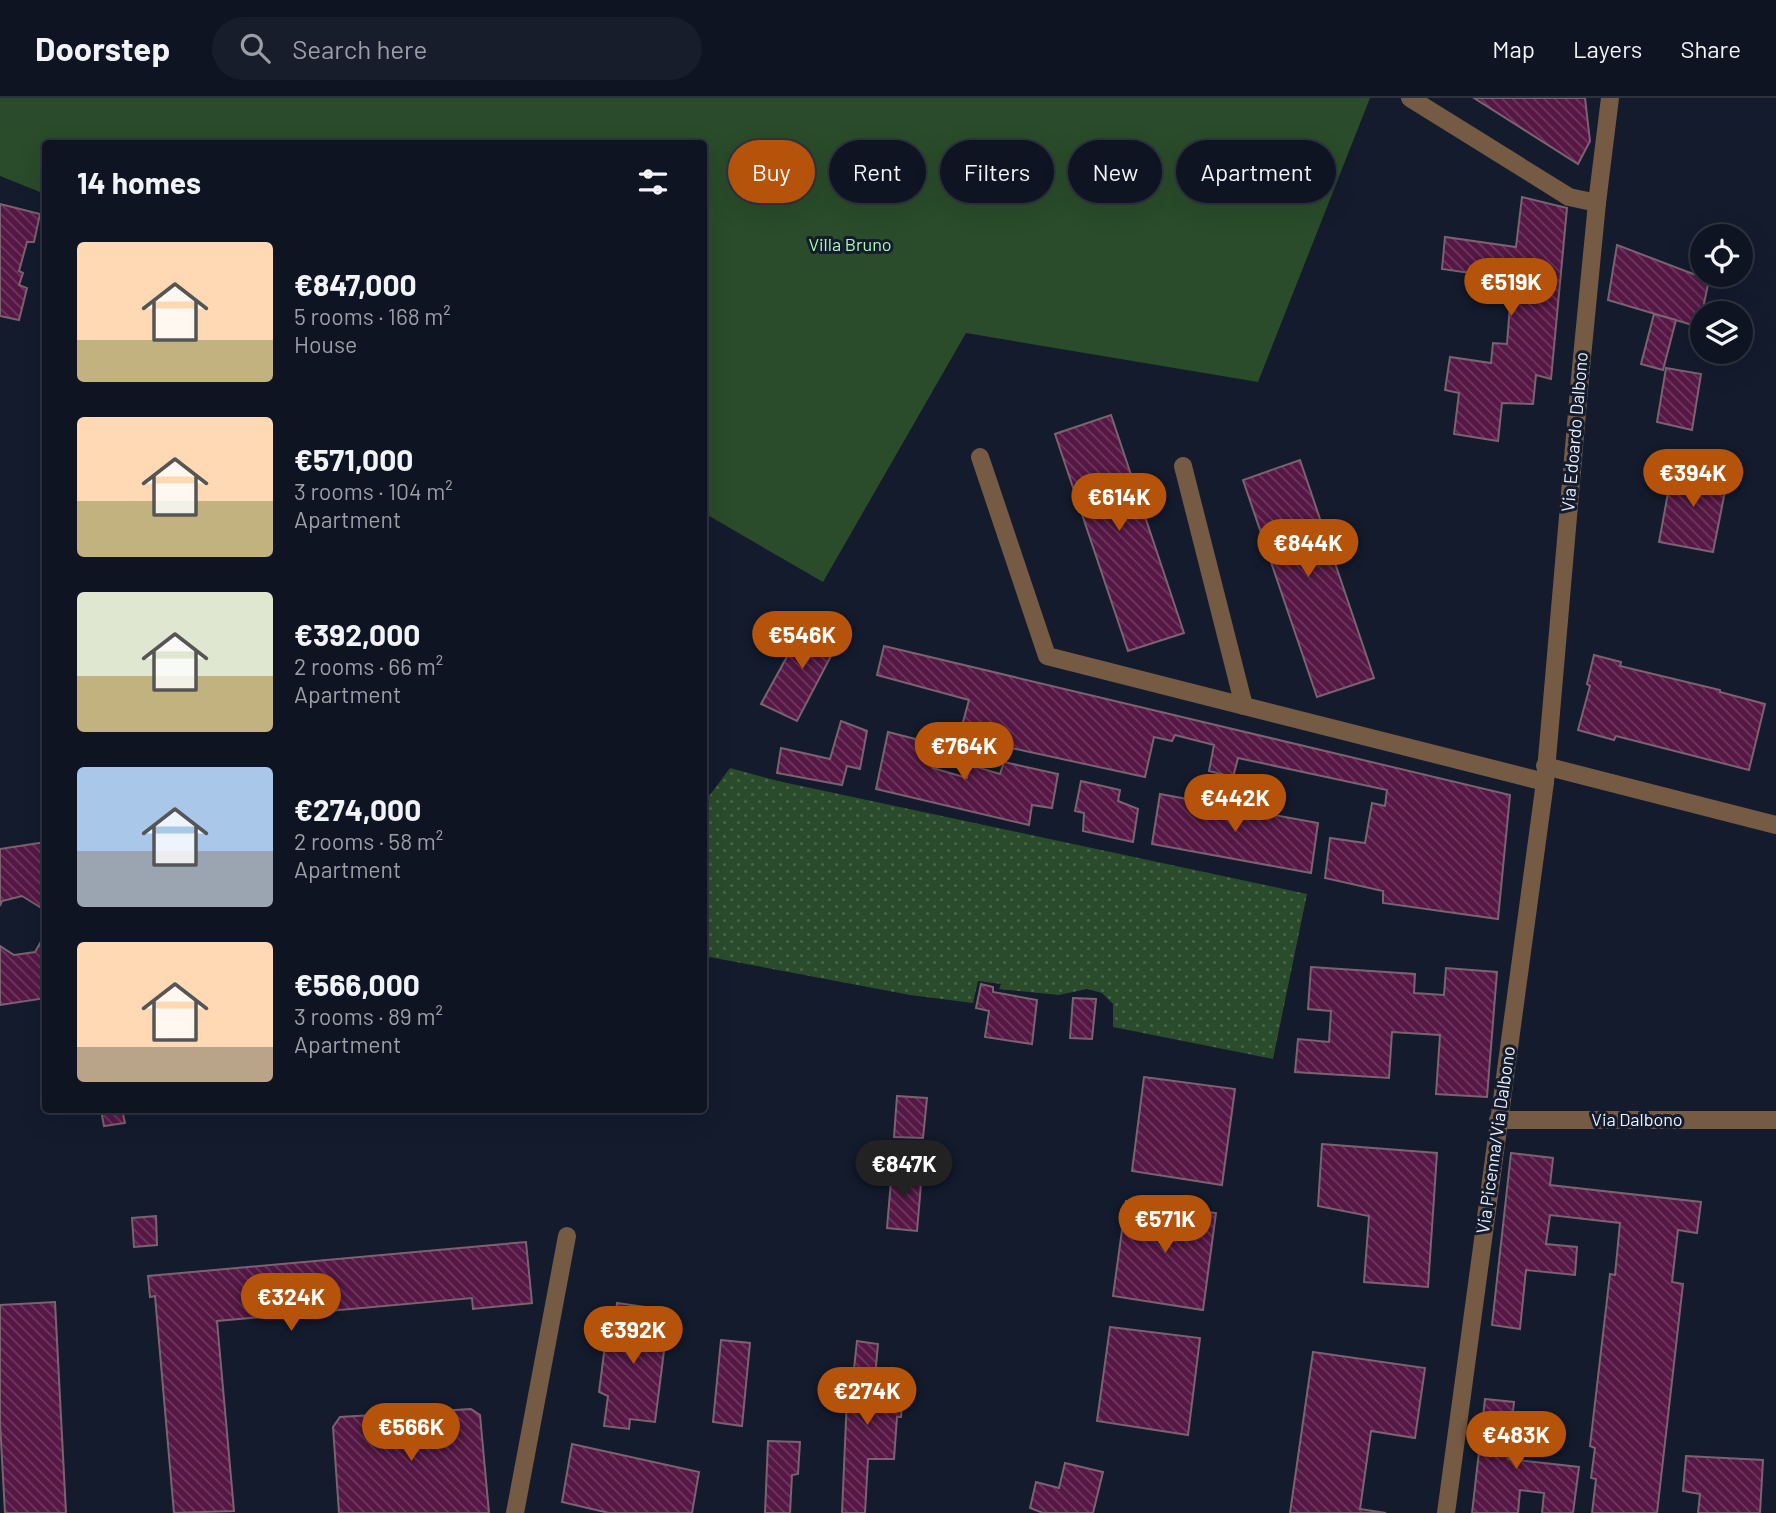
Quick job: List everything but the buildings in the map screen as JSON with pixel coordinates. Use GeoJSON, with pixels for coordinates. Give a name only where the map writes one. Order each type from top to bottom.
{"type":"FeatureCollection","features":[{"type":"Feature","properties":{"kind":"street"},"geometry":{"type":"LineString","coordinates":[[1410,98],[1569,197],[1597,204]]}},
{"type":"Feature","properties":{"kind":"street","name":"Via Edoardo Dalbono"},"geometry":{"type":"LineString","coordinates":[[1545,774],[1597,204],[1610,98]]}},
{"type":"Feature","properties":{"kind":"street"},"geometry":{"type":"LineString","coordinates":[[980,457],[1047,656],[1244,706],[1776,825]]}},
{"type":"Feature","properties":{"kind":"street"},"geometry":{"type":"LineString","coordinates":[[1183,466],[1244,706]]}},
{"type":"Feature","properties":{"kind":"street","name":"Via Picenna/Via Dalbono"},"geometry":{"type":"LineString","coordinates":[[1446,1513],[1545,774]]}},
{"type":"Feature","properties":{"kind":"street","name":"Via Dalbono"},"geometry":{"type":"LineString","coordinates":[[1498,1119],[1776,1120]]}},
{"type":"Feature","properties":{"kind":"street"},"geometry":{"type":"LineString","coordinates":[[515,1513],[567,1236]]}},
{"type":"Feature","properties":{"kind":"green space","name":"Villa Bruno"},"geometry":{"type":"Polygon","coordinates":[[[0,98],[1370,98],[1336,184],[1336,140],[1176,140],[1176,203],[1329,203],[1258,382],[966,333],[823,582],[707,515],[707,140],[42,140],[42,193],[0,176],[0,98]]]}},
{"type":"Feature","properties":{"kind":"green space"},"geometry":{"type":"Polygon","coordinates":[[[730,768],[778,781],[1307,894],[1273,1059],[1113,1027],[1113,1004],[1102,993],[1087,989],[1059,995],[999,989],[1001,984],[978,981],[973,1003],[910,995],[707,957],[707,799],[730,768]]]}}]}
